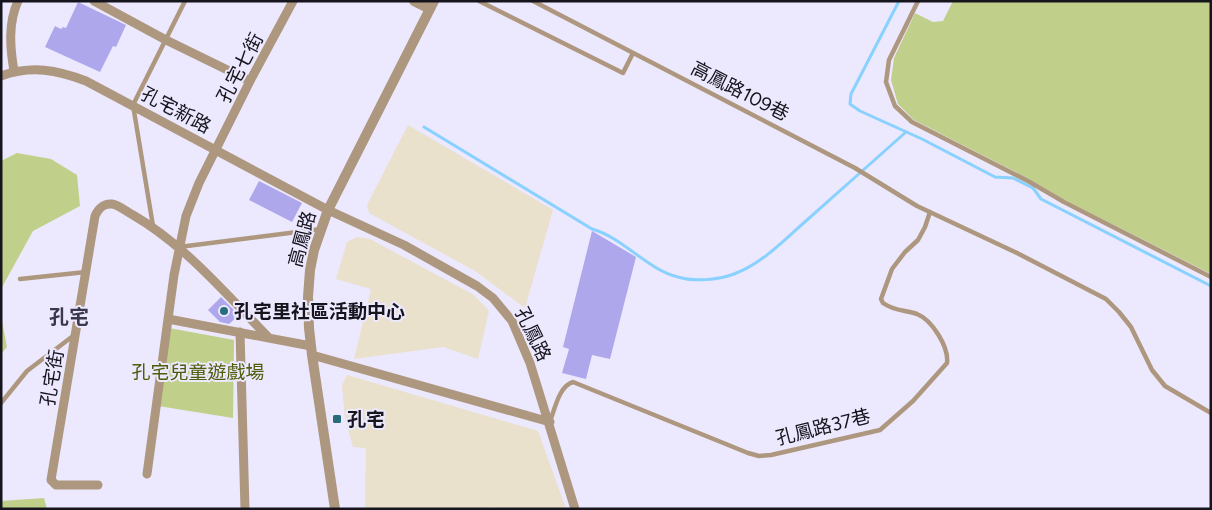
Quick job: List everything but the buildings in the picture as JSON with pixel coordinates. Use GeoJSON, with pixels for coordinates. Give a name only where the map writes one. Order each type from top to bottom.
{"type":"FeatureCollection","features":[{"type":"Feature","properties":{"kind":"street"},"geometry":{"type":"LineString","coordinates":[[14,71],[10,48],[13,12],[18,1]]}},
{"type":"Feature","properties":{"kind":"street","name":"孔宅七街"},"geometry":{"type":"LineString","coordinates":[[216,149],[293,1]]}},
{"type":"Feature","properties":{"kind":"street"},"geometry":{"type":"LineString","coordinates":[[414,1],[432,5]]}},
{"type":"Feature","properties":{"kind":"street"},"geometry":{"type":"LineString","coordinates":[[95,2],[166,40],[250,81]]}},
{"type":"Feature","properties":{"kind":"street","name":"高鳳路"},"geometry":{"type":"LineString","coordinates":[[335,509],[311,350],[308,297],[310,270],[314,250],[328,210],[432,5]]}},
{"type":"Feature","properties":{"kind":"street","name":"孔宅新路"},"geometry":{"type":"LineString","coordinates":[[1,76],[14,71],[39,69],[62,72],[86,81],[328,210]]}},
{"type":"Feature","properties":{"kind":"street"},"geometry":{"type":"LineString","coordinates":[[147,474],[179,247],[186,216],[199,183],[216,149]]}},
{"type":"Feature","properties":{"kind":"street","name":"孔宅街"},"geometry":{"type":"LineString","coordinates":[[98,485],[56,485],[51,480],[95,216],[98,209],[113,204],[153,226],[179,247],[269,338]]}},
{"type":"Feature","properties":{"kind":"street","name":"孔鳳路"},"geometry":{"type":"LineString","coordinates":[[328,210],[404,245],[477,286],[494,298],[505,310],[518,333],[530,363],[550,422],[575,509]]}},
{"type":"Feature","properties":{"kind":"street"},"geometry":{"type":"LineString","coordinates":[[168,319],[269,338],[550,422]]}},
{"type":"Feature","properties":{"kind":"street"},"geometry":{"type":"LineString","coordinates":[[240,332],[245,509]]}},
{"type":"Feature","properties":{"kind":"lane"},"geometry":{"type":"LineString","coordinates":[[153,226],[133,105],[185,1]]}},
{"type":"Feature","properties":{"kind":"lane"},"geometry":{"type":"LineString","coordinates":[[479,1],[622,73],[633,52]]}},
{"type":"Feature","properties":{"kind":"lane","name":"高鳳路109巷"},"geometry":{"type":"LineString","coordinates":[[533,1],[855,168],[930,212]]}},
{"type":"Feature","properties":{"kind":"lane"},"geometry":{"type":"LineString","coordinates":[[918,1],[890,60],[886,82],[895,106],[912,122],[1211,277]]}},
{"type":"Feature","properties":{"kind":"lane"},"geometry":{"type":"LineString","coordinates":[[930,212],[1106,299],[1131,327],[1152,370],[1165,386],[1211,413]]}},
{"type":"Feature","properties":{"kind":"lane","name":"孔鳳路37巷"},"geometry":{"type":"LineString","coordinates":[[550,422],[564,388],[568,383],[573,382],[759,456],[772,455],[880,430],[913,401],[948,360],[940,339],[925,319],[914,313],[896,310],[883,303],[881,299],[892,269],[905,252],[918,240],[930,212]]}},
{"type":"Feature","properties":{"kind":"lane"},"geometry":{"type":"LineString","coordinates":[[179,247],[321,228]]}},
{"type":"Feature","properties":{"kind":"lane"},"geometry":{"type":"LineString","coordinates":[[20,279],[86,272]]}},
{"type":"Feature","properties":{"kind":"lane"},"geometry":{"type":"LineString","coordinates":[[1,403],[27,371],[76,334]]}},
{"type":"Feature","properties":{"kind":"shaded area"},"geometry":{"type":"Polygon","coordinates":[[[408,125],[553,210],[525,308],[475,271],[369,213],[367,205],[408,125]]]}},
{"type":"Feature","properties":{"kind":"shaded area"},"geometry":{"type":"Polygon","coordinates":[[[357,237],[370,239],[474,295],[489,311],[478,359],[443,347],[354,359],[371,289],[336,279],[347,242],[357,237]]]}},
{"type":"Feature","properties":{"kind":"shaded area"},"geometry":{"type":"Polygon","coordinates":[[[347,375],[538,431],[566,509],[503,509],[493,507],[492,509],[365,509],[366,448],[353,447],[345,419],[342,385],[347,375]]]}},
{"type":"Feature","properties":{"kind":"green space"},"geometry":{"type":"Polygon","coordinates":[[[953,1],[1211,1],[1211,274],[1065,200],[1029,179],[914,120],[898,104],[891,80],[894,58],[915,13],[933,22],[943,21],[953,1]]]}},
{"type":"Feature","properties":{"kind":"green space"},"geometry":{"type":"Polygon","coordinates":[[[17,153],[51,159],[77,175],[80,206],[33,231],[1,289],[1,161],[17,153]]]}},
{"type":"Feature","properties":{"kind":"green space"},"geometry":{"type":"Polygon","coordinates":[[[1,316],[7,347],[1,354],[1,316]]]}},
{"type":"Feature","properties":{"kind":"green space","name":"孔宅兒童遊戲場"},"geometry":{"type":"Polygon","coordinates":[[[169,328],[234,340],[233,418],[158,406],[169,328]]]}},
{"type":"Feature","properties":{"kind":"green space"},"geometry":{"type":"Polygon","coordinates":[[[44,498],[47,509],[1,509],[1,501],[44,498]]]}},
{"type":"Feature","properties":{"kind":"waterway"},"geometry":{"type":"LineString","coordinates":[[899,1],[851,94],[850,104],[860,111],[922,139],[995,177],[1013,178],[1033,188],[1041,199],[1211,286]]}},
{"type":"Feature","properties":{"kind":"waterway"},"geometry":{"type":"LineString","coordinates":[[424,127],[592,229],[614,239],[666,273],[684,279],[699,280],[734,274],[764,258],[906,132]]}},
{"type":"Feature","properties":{"kind":"place","name":"孔宅里社區活動中心"},"geometry":{"type":"Point","coordinates":[224,311]}},
{"type":"Feature","properties":{"kind":"place","name":"孔宅"},"geometry":{"type":"Point","coordinates":[337,419]}},
{"type":"Feature","properties":{"kind":"district","name":"孔宅"},"geometry":{"type":"Point","coordinates":[69,317]}}]}
